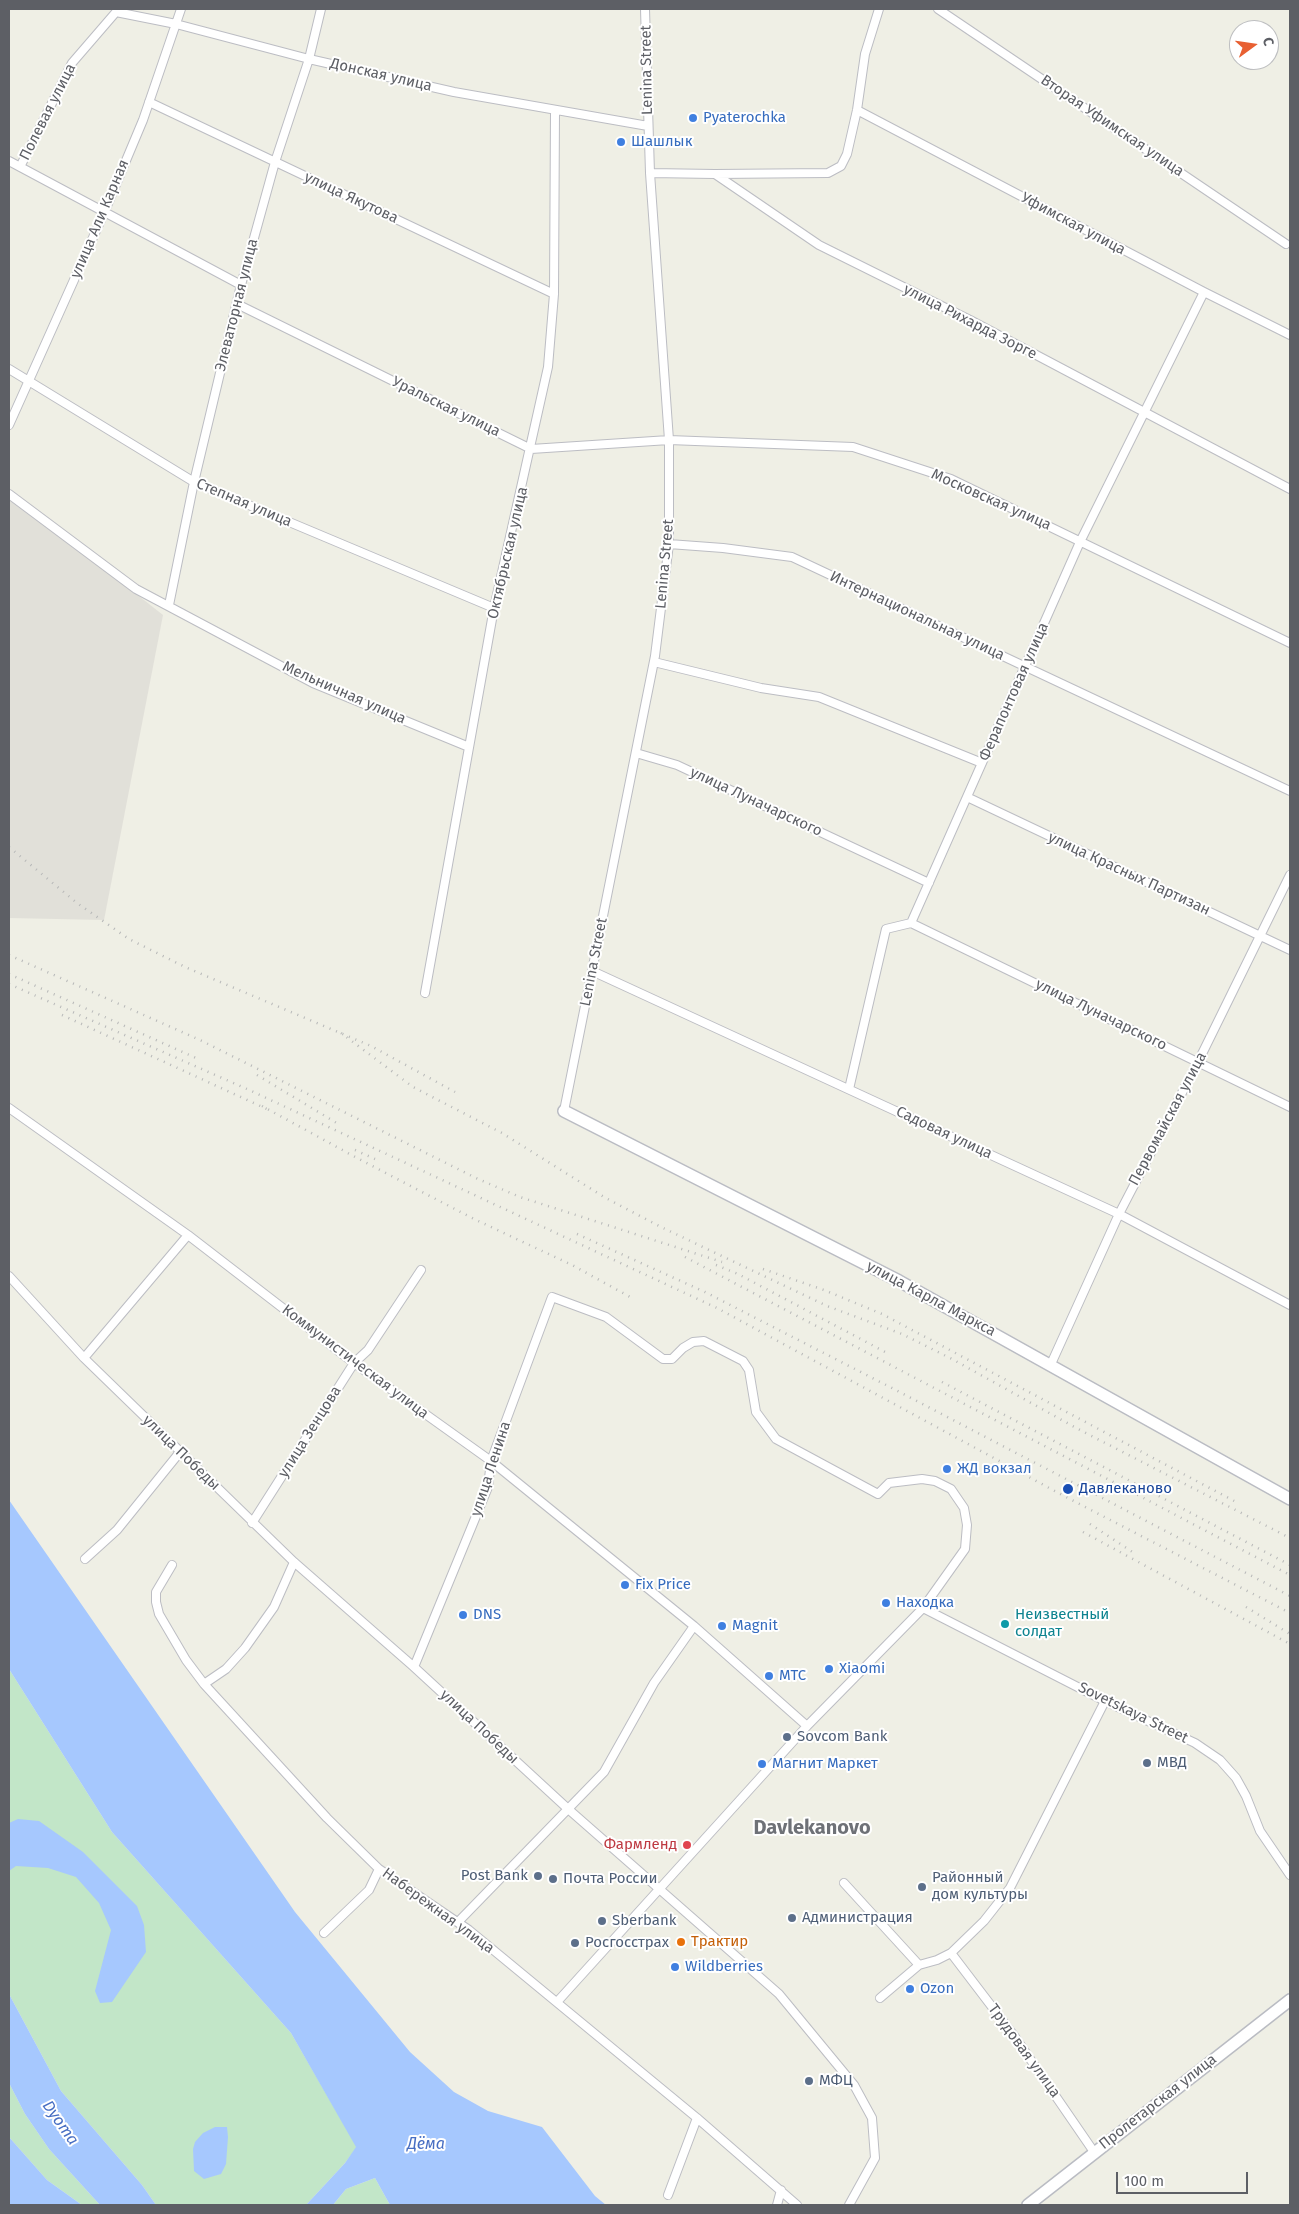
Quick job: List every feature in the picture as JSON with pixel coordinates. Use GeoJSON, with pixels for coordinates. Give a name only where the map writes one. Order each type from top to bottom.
{"type":"FeatureCollection","features":[{"type":"Feature","properties":{"kind":"street","name":"улица Али Карная"},"geometry":{"type":"LineString","coordinates":[[9,425],[104,212],[149,102],[181,9]]}},
{"type":"Feature","properties":{"kind":"street","name":"Элеваторная улица"},"geometry":{"type":"LineString","coordinates":[[169,605],[194,482],[236,304],[275,162],[310,58],[321,9]]}},
{"type":"Feature","properties":{"kind":"street","name":"Lenina Street"},"geometry":{"type":"LineString","coordinates":[[564,1111],[654,662],[669,544],[669,440],[650,173],[645,9]]}},
{"type":"Feature","properties":{"kind":"street"},"geometry":{"type":"LineString","coordinates":[[650,173],[828,173],[842,166],[847,154],[857,110],[865,54],[879,9]]}},
{"type":"Feature","properties":{"kind":"street","name":"Вторая Уфимская улица"},"geometry":{"type":"LineString","coordinates":[[938,9],[1286,244]]}},
{"type":"Feature","properties":{"kind":"street","name":"Донская улица"},"geometry":{"type":"LineString","coordinates":[[116,12],[176,24],[454,92],[648,126]]}},
{"type":"Feature","properties":{"kind":"street","name":"Полевая улица"},"geometry":{"type":"LineString","coordinates":[[20,167],[72,63],[116,12]]}},
{"type":"Feature","properties":{"kind":"street","name":"улица Якутова"},"geometry":{"type":"LineString","coordinates":[[149,102],[554,294]]}},
{"type":"Feature","properties":{"kind":"street","name":"Уфимская улица"},"geometry":{"type":"LineString","coordinates":[[857,110],[1290,335]]}},
{"type":"Feature","properties":{"kind":"street","name":"Октябрьская улица"},"geometry":{"type":"LineString","coordinates":[[425,993],[494,608],[548,367],[554,294],[555,111]]}},
{"type":"Feature","properties":{"kind":"street"},"geometry":{"type":"LineString","coordinates":[[9,161],[241,285]]}},
{"type":"Feature","properties":{"kind":"street","name":"улица Рихарда Зорге"},"geometry":{"type":"LineString","coordinates":[[715,174],[818,245],[970,320],[1290,488]]}},
{"type":"Feature","properties":{"kind":"street","name":"Ферапонтовая улица"},"geometry":{"type":"LineString","coordinates":[[911,922],[1080,542],[1204,292]]}},
{"type":"Feature","properties":{"kind":"street","name":"Уральская улица"},"geometry":{"type":"LineString","coordinates":[[236,304],[531,449],[669,440]]}},
{"type":"Feature","properties":{"kind":"street","name":"Степная улица"},"geometry":{"type":"LineString","coordinates":[[9,368],[194,482],[494,608]]}},
{"type":"Feature","properties":{"kind":"street","name":"Московская улица"},"geometry":{"type":"LineString","coordinates":[[669,440],[853,446],[951,479],[1290,644]]}},
{"type":"Feature","properties":{"kind":"street"},"geometry":{"type":"LineString","coordinates":[[9,494],[136,589],[169,605]]}},
{"type":"Feature","properties":{"kind":"street","name":"Интернациональная улица"},"geometry":{"type":"LineString","coordinates":[[669,544],[723,548],[792,557],[1290,790]]}},
{"type":"Feature","properties":{"kind":"street","name":"Мельничная улица"},"geometry":{"type":"LineString","coordinates":[[169,605],[313,683],[469,747]]}},
{"type":"Feature","properties":{"kind":"street"},"geometry":{"type":"LineString","coordinates":[[654,662],[761,688],[819,697],[982,763]]}},
{"type":"Feature","properties":{"kind":"street","name":"улица Луначарского"},"geometry":{"type":"LineString","coordinates":[[636,754],[677,765],[929,883]]}},
{"type":"Feature","properties":{"kind":"street","name":"улица Красных Партизан"},"geometry":{"type":"LineString","coordinates":[[967,797],[1290,950]]}},
{"type":"Feature","properties":{"kind":"street","name":"Первомайская улица"},"geometry":{"type":"LineString","coordinates":[[1051,1364],[1119,1214],[1198,1062],[1290,875]]}},
{"type":"Feature","properties":{"kind":"street"},"geometry":{"type":"LineString","coordinates":[[849,1090],[886,930],[911,922]]}},
{"type":"Feature","properties":{"kind":"street","name":"улица Луначарского"},"geometry":{"type":"LineString","coordinates":[[911,922],[1290,1108]]}},
{"type":"Feature","properties":{"kind":"street","name":"Садовая улица"},"geometry":{"type":"LineString","coordinates":[[592,971],[1119,1214],[1290,1305]]}},
{"type":"Feature","properties":{"kind":"street","name":"Коммунистическая улица"},"geometry":{"type":"LineString","coordinates":[[9,1108],[188,1235],[354,1363],[492,1461],[694,1626],[807,1726]]}},
{"type":"Feature","properties":{"kind":"street","name":"улица Карла Маркса"},"geometry":{"type":"LineString","coordinates":[[564,1111],[898,1281],[1051,1364],[1290,1499]]}},
{"type":"Feature","properties":{"kind":"street"},"geometry":{"type":"LineString","coordinates":[[84,1358],[188,1235]]}},
{"type":"Feature","properties":{"kind":"street","name":"улица Зенцова"},"geometry":{"type":"LineString","coordinates":[[252,1523],[354,1363],[368,1350],[421,1270]]}},
{"type":"Feature","properties":{"kind":"street","name":"улица Победы"},"geometry":{"type":"LineString","coordinates":[[9,1276],[84,1358],[252,1523],[414,1667],[566,1808],[779,1994],[854,2085],[872,2118],[875,2158],[849,2205]]}},
{"type":"Feature","properties":{"kind":"street","name":"улица Ленина"},"geometry":{"type":"LineString","coordinates":[[414,1667],[488,1487],[492,1461],[552,1297],[606,1317],[663,1359],[672,1359],[683,1348],[693,1342],[704,1341],[743,1361],[749,1370],[756,1412],[776,1439],[878,1494],[889,1483],[922,1479],[935,1481],[951,1489],[964,1508],[967,1525],[965,1549],[922,1608]]}},
{"type":"Feature","properties":{"kind":"street"},"geometry":{"type":"LineString","coordinates":[[85,1558],[117,1530],[180,1452]]}},
{"type":"Feature","properties":{"kind":"street"},"geometry":{"type":"LineString","coordinates":[[204,1684],[226,1670],[245,1648],[274,1607],[294,1562]]}},
{"type":"Feature","properties":{"kind":"street","name":"Набережная улица"},"geometry":{"type":"LineString","coordinates":[[172,1565],[156,1592],[159,1614],[186,1660],[204,1684],[327,1818],[379,1869],[458,1922],[697,2118],[798,2205]]}},
{"type":"Feature","properties":{"kind":"street"},"geometry":{"type":"LineString","coordinates":[[557,2002],[807,1726],[922,1608]]}},
{"type":"Feature","properties":{"kind":"street","name":"Sovetskaya Street"},"geometry":{"type":"LineString","coordinates":[[922,1608],[1106,1701],[1195,1743],[1220,1760],[1236,1778],[1246,1796],[1260,1831],[1289,1873]]}},
{"type":"Feature","properties":{"kind":"street"},"geometry":{"type":"LineString","coordinates":[[458,1922],[566,1808],[604,1772],[654,1684],[694,1626]]}},
{"type":"Feature","properties":{"kind":"street"},"geometry":{"type":"LineString","coordinates":[[880,1998],[919,1965],[937,1960],[951,1953],[984,1921],[1010,1888],[1106,1701]]}},
{"type":"Feature","properties":{"kind":"street"},"geometry":{"type":"LineString","coordinates":[[324,1933],[369,1890],[379,1869]]}},
{"type":"Feature","properties":{"kind":"street"},"geometry":{"type":"LineString","coordinates":[[844,1883],[919,1965]]}},
{"type":"Feature","properties":{"kind":"street","name":"Трудовая улица"},"geometry":{"type":"LineString","coordinates":[[951,1953],[1015,2037],[1094,2152]]}},
{"type":"Feature","properties":{"kind":"street","name":"Пролетарская улица"},"geometry":{"type":"LineString","coordinates":[[1028,2205],[1290,2000]]}},
{"type":"Feature","properties":{"kind":"street"},"geometry":{"type":"LineString","coordinates":[[668,2195],[697,2118]]}},
{"type":"Feature","properties":{"kind":"street"},"geometry":{"type":"LineString","coordinates":[[777,2205],[781,2190]]}},
{"type":"Feature","properties":{"kind":"shaded area"},"geometry":{"type":"Polygon","coordinates":[[[9,494],[163,615],[104,920],[9,918],[9,494]]]}},
{"type":"Feature","properties":{"kind":"green space"},"geometry":{"type":"Polygon","coordinates":[[[9,1669],[112,1832],[291,2033],[357,2147],[345,2163],[306,2205],[156,2205],[142,2185],[61,2091],[9,1994],[9,1669]]]}},
{"type":"Feature","properties":{"kind":"green space"},"geometry":{"type":"Polygon","coordinates":[[[9,2083],[25,2114],[49,2149],[100,2205],[82,2205],[47,2180],[9,2137],[9,2083]]]}},
{"type":"Feature","properties":{"kind":"green space"},"geometry":{"type":"Polygon","coordinates":[[[375,2178],[390,2205],[333,2205],[346,2189],[375,2178]]]}},
{"type":"Feature","properties":{"kind":"water","name":"Дёма"},"geometry":{"type":"Polygon","coordinates":[[[9,1500],[295,1912],[410,2052],[454,2092],[488,2111],[542,2127],[595,2196],[606,2205],[390,2205],[375,2178],[346,2189],[333,2205],[306,2205],[345,2163],[356,2147],[291,2033],[112,1832],[9,1669],[9,1500]]]}},
{"type":"Feature","properties":{"kind":"water"},"geometry":{"type":"Polygon","coordinates":[[[18,1819],[39,1821],[83,1852],[137,1906],[144,1925],[146,1952],[112,2002],[100,2003],[95,1991],[111,1930],[99,1903],[76,1877],[48,1868],[16,1866],[9,1871],[9,1823],[18,1819]]]}},
{"type":"Feature","properties":{"kind":"water","name":"Dyoma"},"geometry":{"type":"Polygon","coordinates":[[[9,1994],[61,2091],[142,2185],[156,2205],[100,2205],[49,2149],[25,2114],[9,2083],[9,1994]]]}},
{"type":"Feature","properties":{"kind":"water"},"geometry":{"type":"Polygon","coordinates":[[[215,2127],[227,2127],[226,2164],[221,2174],[204,2179],[194,2171],[193,2149],[195,2142],[203,2133],[215,2127]]]}},
{"type":"Feature","properties":{"kind":"water"},"geometry":{"type":"Polygon","coordinates":[[[9,2137],[47,2180],[82,2205],[9,2205],[9,2137]]]}},
{"type":"Feature","properties":{"kind":"railway"},"geometry":{"type":"LineString","coordinates":[[9,847],[77,903],[129,939],[185,967],[371,1046],[455,1092]]}},
{"type":"Feature","properties":{"kind":"railway"},"geometry":{"type":"LineString","coordinates":[[9,955],[200,1040],[478,1179],[520,1197],[722,1262]]}},
{"type":"Feature","properties":{"kind":"railway"},"geometry":{"type":"LineString","coordinates":[[9,974],[196,1058]]}},
{"type":"Feature","properties":{"kind":"railway"},"geometry":{"type":"LineString","coordinates":[[9,984],[247,1089],[717,1308],[1064,1496],[1290,1613]]}},
{"type":"Feature","properties":{"kind":"railway"},"geometry":{"type":"LineString","coordinates":[[62,1015],[269,1110]]}},
{"type":"Feature","properties":{"kind":"railway"},"geometry":{"type":"LineString","coordinates":[[341,1033],[413,1087],[502,1133],[604,1197],[661,1227],[827,1306],[902,1334],[952,1359],[1078,1429],[1290,1538]]}},
{"type":"Feature","properties":{"kind":"railway"},"geometry":{"type":"LineString","coordinates":[[257,1075],[340,1125]]}},
{"type":"Feature","properties":{"kind":"railway"},"geometry":{"type":"LineString","coordinates":[[262,1106],[474,1219],[572,1265],[632,1298]]}},
{"type":"Feature","properties":{"kind":"railway"},"geometry":{"type":"LineString","coordinates":[[355,1150],[375,1159]]}},
{"type":"Feature","properties":{"kind":"railway"},"geometry":{"type":"LineString","coordinates":[[577,1234],[705,1292],[1290,1596]]}},
{"type":"Feature","properties":{"kind":"railway"},"geometry":{"type":"LineString","coordinates":[[685,1257],[1290,1575]]}},
{"type":"Feature","properties":{"kind":"railway"},"geometry":{"type":"LineString","coordinates":[[716,1265],[738,1274],[889,1354]]}},
{"type":"Feature","properties":{"kind":"railway"},"geometry":{"type":"LineString","coordinates":[[763,1269],[824,1290],[882,1314],[1238,1503]]}},
{"type":"Feature","properties":{"kind":"railway"},"geometry":{"type":"LineString","coordinates":[[942,1382],[1290,1565]]}},
{"type":"Feature","properties":{"kind":"railway"},"geometry":{"type":"LineString","coordinates":[[1090,1524],[1134,1553]]}},
{"type":"Feature","properties":{"kind":"railway"},"geometry":{"type":"LineString","coordinates":[[1083,1532],[1290,1644]]}},
{"type":"Feature","properties":{"kind":"railway"},"geometry":{"type":"LineString","coordinates":[[1246,1607],[1290,1634]]}},
{"type":"Feature","properties":{"kind":"place","name":"Pyaterochka"},"geometry":{"type":"Point","coordinates":[693,118]}},
{"type":"Feature","properties":{"kind":"place","name":"Шашлык"},"geometry":{"type":"Point","coordinates":[621,142]}},
{"type":"Feature","properties":{"kind":"place","name":"ЖД вокзал"},"geometry":{"type":"Point","coordinates":[947,1469]}},
{"type":"Feature","properties":{"kind":"place","name":"Давлеканово"},"geometry":{"type":"Point","coordinates":[1068,1489]}},
{"type":"Feature","properties":{"kind":"place","name":"Fix Price"},"geometry":{"type":"Point","coordinates":[625,1585]}},
{"type":"Feature","properties":{"kind":"place","name":"Находка"},"geometry":{"type":"Point","coordinates":[886,1603]}},
{"type":"Feature","properties":{"kind":"place","name":"DNS"},"geometry":{"type":"Point","coordinates":[463,1615]}},
{"type":"Feature","properties":{"kind":"place","name":"Неизвестный солдат"},"geometry":{"type":"Point","coordinates":[1005,1624]}},
{"type":"Feature","properties":{"kind":"place","name":"Magnit"},"geometry":{"type":"Point","coordinates":[722,1626]}},
{"type":"Feature","properties":{"kind":"place","name":"Xiaomi"},"geometry":{"type":"Point","coordinates":[829,1669]}},
{"type":"Feature","properties":{"kind":"place","name":"МТС"},"geometry":{"type":"Point","coordinates":[769,1676]}},
{"type":"Feature","properties":{"kind":"place","name":"Sovcom Bank"},"geometry":{"type":"Point","coordinates":[787,1737]}},
{"type":"Feature","properties":{"kind":"place","name":"МВД"},"geometry":{"type":"Point","coordinates":[1147,1763]}},
{"type":"Feature","properties":{"kind":"place","name":"Магнит Маркет"},"geometry":{"type":"Point","coordinates":[762,1764]}},
{"type":"Feature","properties":{"kind":"place","name":"Фармленд"},"geometry":{"type":"Point","coordinates":[687,1845]}},
{"type":"Feature","properties":{"kind":"place","name":"Post Bank"},"geometry":{"type":"Point","coordinates":[538,1876]}},
{"type":"Feature","properties":{"kind":"place","name":"Почта России"},"geometry":{"type":"Point","coordinates":[553,1879]}},
{"type":"Feature","properties":{"kind":"place","name":"Районный дом культуры"},"geometry":{"type":"Point","coordinates":[922,1887]}},
{"type":"Feature","properties":{"kind":"place","name":"Администрация"},"geometry":{"type":"Point","coordinates":[792,1918]}},
{"type":"Feature","properties":{"kind":"place","name":"Sberbank"},"geometry":{"type":"Point","coordinates":[602,1921]}},
{"type":"Feature","properties":{"kind":"place","name":"Трактир"},"geometry":{"type":"Point","coordinates":[681,1942]}},
{"type":"Feature","properties":{"kind":"place","name":"Росгосстрах"},"geometry":{"type":"Point","coordinates":[575,1943]}},
{"type":"Feature","properties":{"kind":"place","name":"Wildberries"},"geometry":{"type":"Point","coordinates":[675,1967]}},
{"type":"Feature","properties":{"kind":"place","name":"Ozon"},"geometry":{"type":"Point","coordinates":[910,1989]}},
{"type":"Feature","properties":{"kind":"place","name":"МФЦ"},"geometry":{"type":"Point","coordinates":[809,2081]}},
{"type":"Feature","properties":{"kind":"district","name":"Davlekanovo"},"geometry":{"type":"Point","coordinates":[812,1828]}}]}
